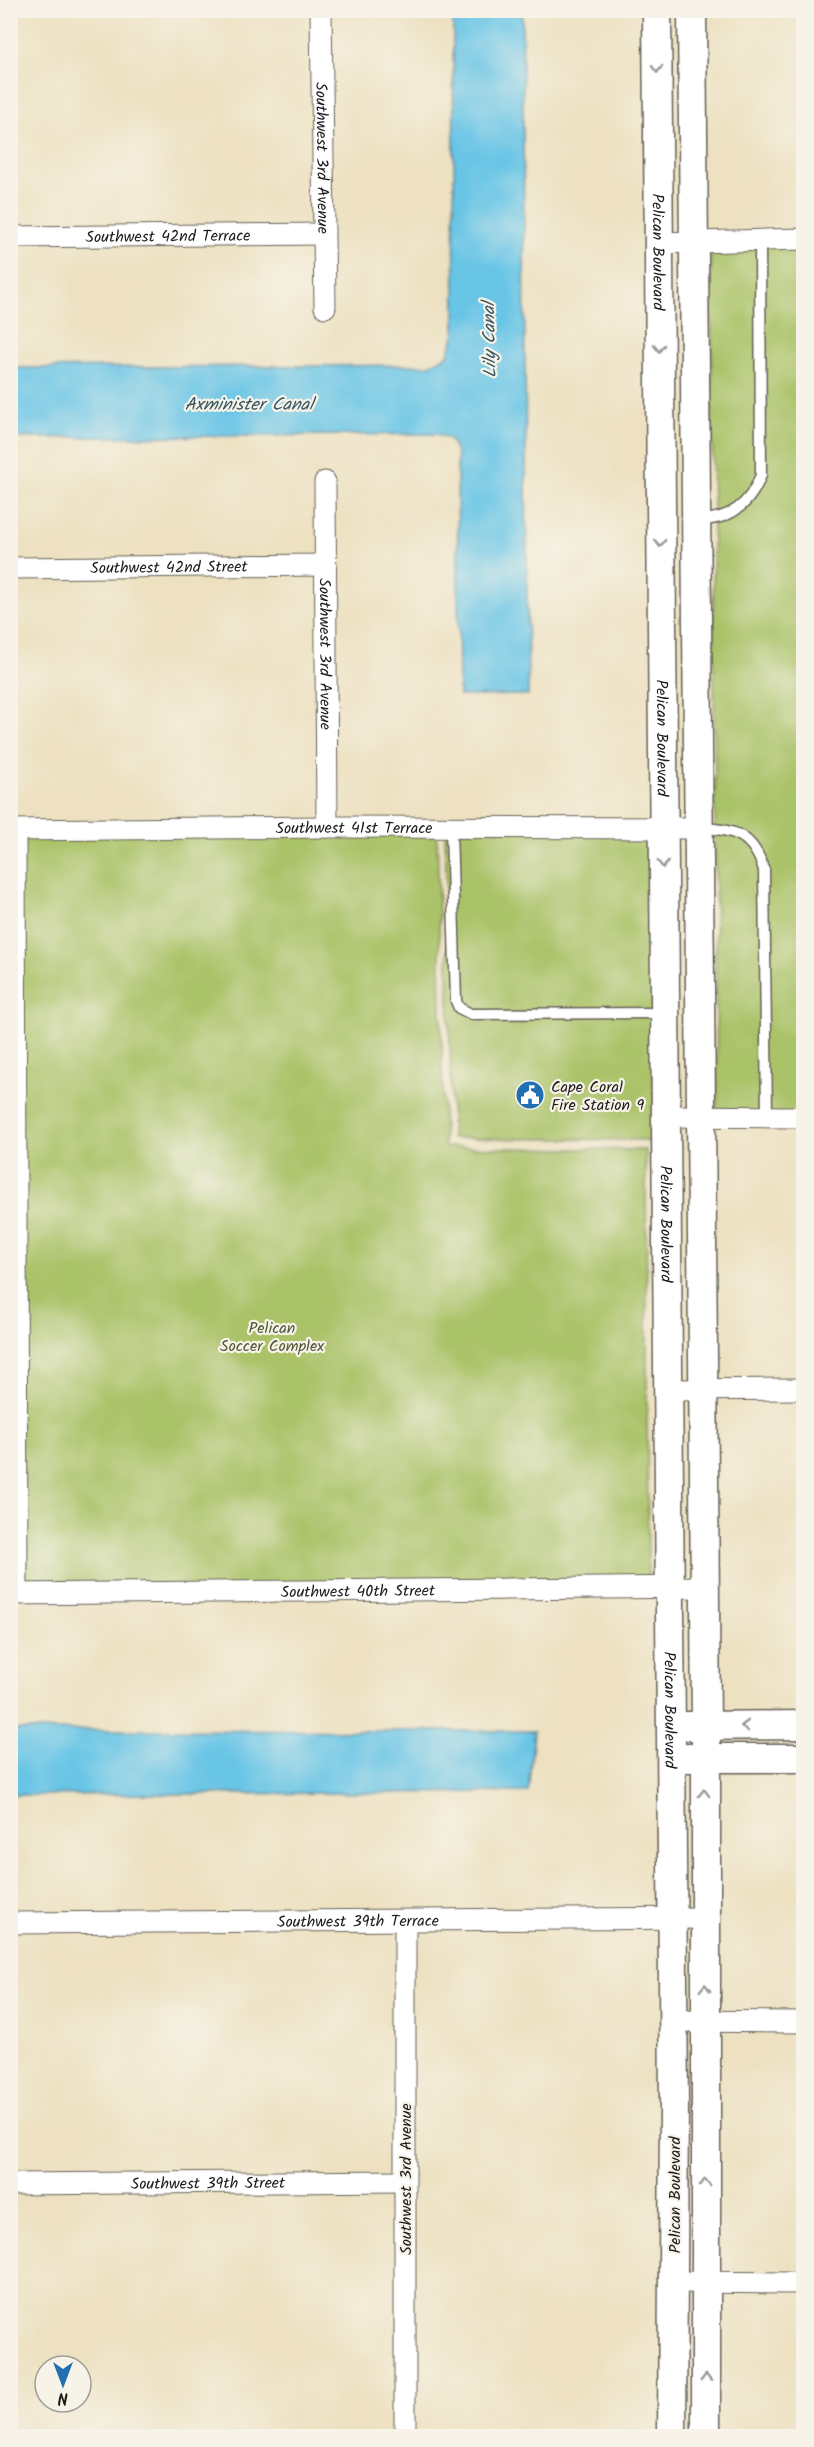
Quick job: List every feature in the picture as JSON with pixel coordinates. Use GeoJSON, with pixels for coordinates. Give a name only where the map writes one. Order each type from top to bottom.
{"type":"FeatureCollection","features":[{"type":"Feature","properties":{"kind":"street","name":"Southwest 3rd Avenue"},"geometry":{"type":"LineString","coordinates":[[321,10],[325,307]]}},
{"type":"Feature","properties":{"kind":"street","name":"Pelican Boulevard"},"geometry":{"type":"LineString","coordinates":[[657,10],[673,2021],[672,2436]]}},
{"type":"Feature","properties":{"kind":"street","name":"Pelican Boulevard"},"geometry":{"type":"LineString","coordinates":[[692,10],[705,1725],[706,2436]]}},
{"type":"Feature","properties":{"kind":"street","name":"Southwest 42nd Terrace"},"geometry":{"type":"LineString","coordinates":[[10,237],[323,234]]}},
{"type":"Feature","properties":{"kind":"street"},"geometry":{"type":"LineString","coordinates":[[658,243],[804,239]]}},
{"type":"Feature","properties":{"kind":"street","name":"Southwest 3rd Avenue"},"geometry":{"type":"LineString","coordinates":[[325,482],[327,827]]}},
{"type":"Feature","properties":{"kind":"street","name":"Southwest 42nd Street"},"geometry":{"type":"LineString","coordinates":[[10,568],[326,565]]}},
{"type":"Feature","properties":{"kind":"street","name":"Southwest 41st Terrace"},"geometry":{"type":"LineString","coordinates":[[13,830],[327,827],[697,828]]}},
{"type":"Feature","properties":{"kind":"street"},"geometry":{"type":"LineString","coordinates":[[13,830],[14,1594]]}},
{"type":"Feature","properties":{"kind":"street"},"geometry":{"type":"LineString","coordinates":[[664,1116],[804,1117]]}},
{"type":"Feature","properties":{"kind":"street"},"geometry":{"type":"LineString","coordinates":[[667,1390],[804,1389]]}},
{"type":"Feature","properties":{"kind":"street","name":"Southwest 40th Street"},"geometry":{"type":"LineString","coordinates":[[14,1594],[704,1587]]}},
{"type":"Feature","properties":{"kind":"street"},"geometry":{"type":"LineString","coordinates":[[670,1726],[804,1725]]}},
{"type":"Feature","properties":{"kind":"street"},"geometry":{"type":"LineString","coordinates":[[670,1758],[804,1758]]}},
{"type":"Feature","properties":{"kind":"street","name":"Southwest 39th Terrace"},"geometry":{"type":"LineString","coordinates":[[10,1923],[405,1922],[705,1918]]}},
{"type":"Feature","properties":{"kind":"street","name":"Southwest 3rd Avenue"},"geometry":{"type":"LineString","coordinates":[[405,1922],[405,2436]]}},
{"type":"Feature","properties":{"kind":"street"},"geometry":{"type":"LineString","coordinates":[[673,2021],[804,2022]]}},
{"type":"Feature","properties":{"kind":"street","name":"Southwest 39th Street"},"geometry":{"type":"LineString","coordinates":[[10,2184],[404,2181]]}},
{"type":"Feature","properties":{"kind":"street"},"geometry":{"type":"LineString","coordinates":[[673,2282],[804,2283]]}},
{"type":"Feature","properties":{"kind":"lane"},"geometry":{"type":"LineString","coordinates":[[695,520],[712,520],[742,508],[755,492],[762,475],[760,239]]}},
{"type":"Feature","properties":{"kind":"lane"},"geometry":{"type":"LineString","coordinates":[[697,828],[737,833],[750,842],[759,855],[764,870],[767,1116]]}},
{"type":"Feature","properties":{"kind":"lane"},"geometry":{"type":"LineString","coordinates":[[451,829],[456,1001],[459,1008],[471,1014],[666,1014]]}},
{"type":"Feature","properties":{"kind":"green space"},"geometry":{"type":"Polygon","coordinates":[[[803,241],[803,1117],[717,1116],[711,242],[803,241]]]}},
{"type":"Feature","properties":{"kind":"green space","name":"Pelican Soccer Complex"},"geometry":{"type":"Polygon","coordinates":[[[437,829],[444,1147],[646,1150],[648,1588],[17,1594],[15,830],[437,829]]]}},
{"type":"Feature","properties":{"kind":"green space"},"geometry":{"type":"Polygon","coordinates":[[[652,829],[654,1147],[646,1140],[452,1138],[445,830],[652,829]]]}},
{"type":"Feature","properties":{"kind":"water"},"geometry":{"type":"Polygon","coordinates":[[[453,11],[522,11],[528,695],[459,696],[457,455],[450,439],[437,434],[11,438],[11,368],[430,365],[448,355],[455,333],[453,11]]]}},
{"type":"Feature","properties":{"kind":"water"},"geometry":{"type":"Polygon","coordinates":[[[11,1730],[534,1731],[528,1792],[11,1795],[11,1730]]]}},
{"type":"Feature","properties":{"kind":"place","name":"Cape Coral Fire Station 9"},"geometry":{"type":"Point","coordinates":[530,1095]}},
{"type":"Feature","properties":{"kind":"water label","name":"Lily Canal"},"geometry":{"type":"Point","coordinates":[489,340]}},
{"type":"Feature","properties":{"kind":"water label","name":"Axminister Canal"},"geometry":{"type":"Point","coordinates":[249,404]}}]}
